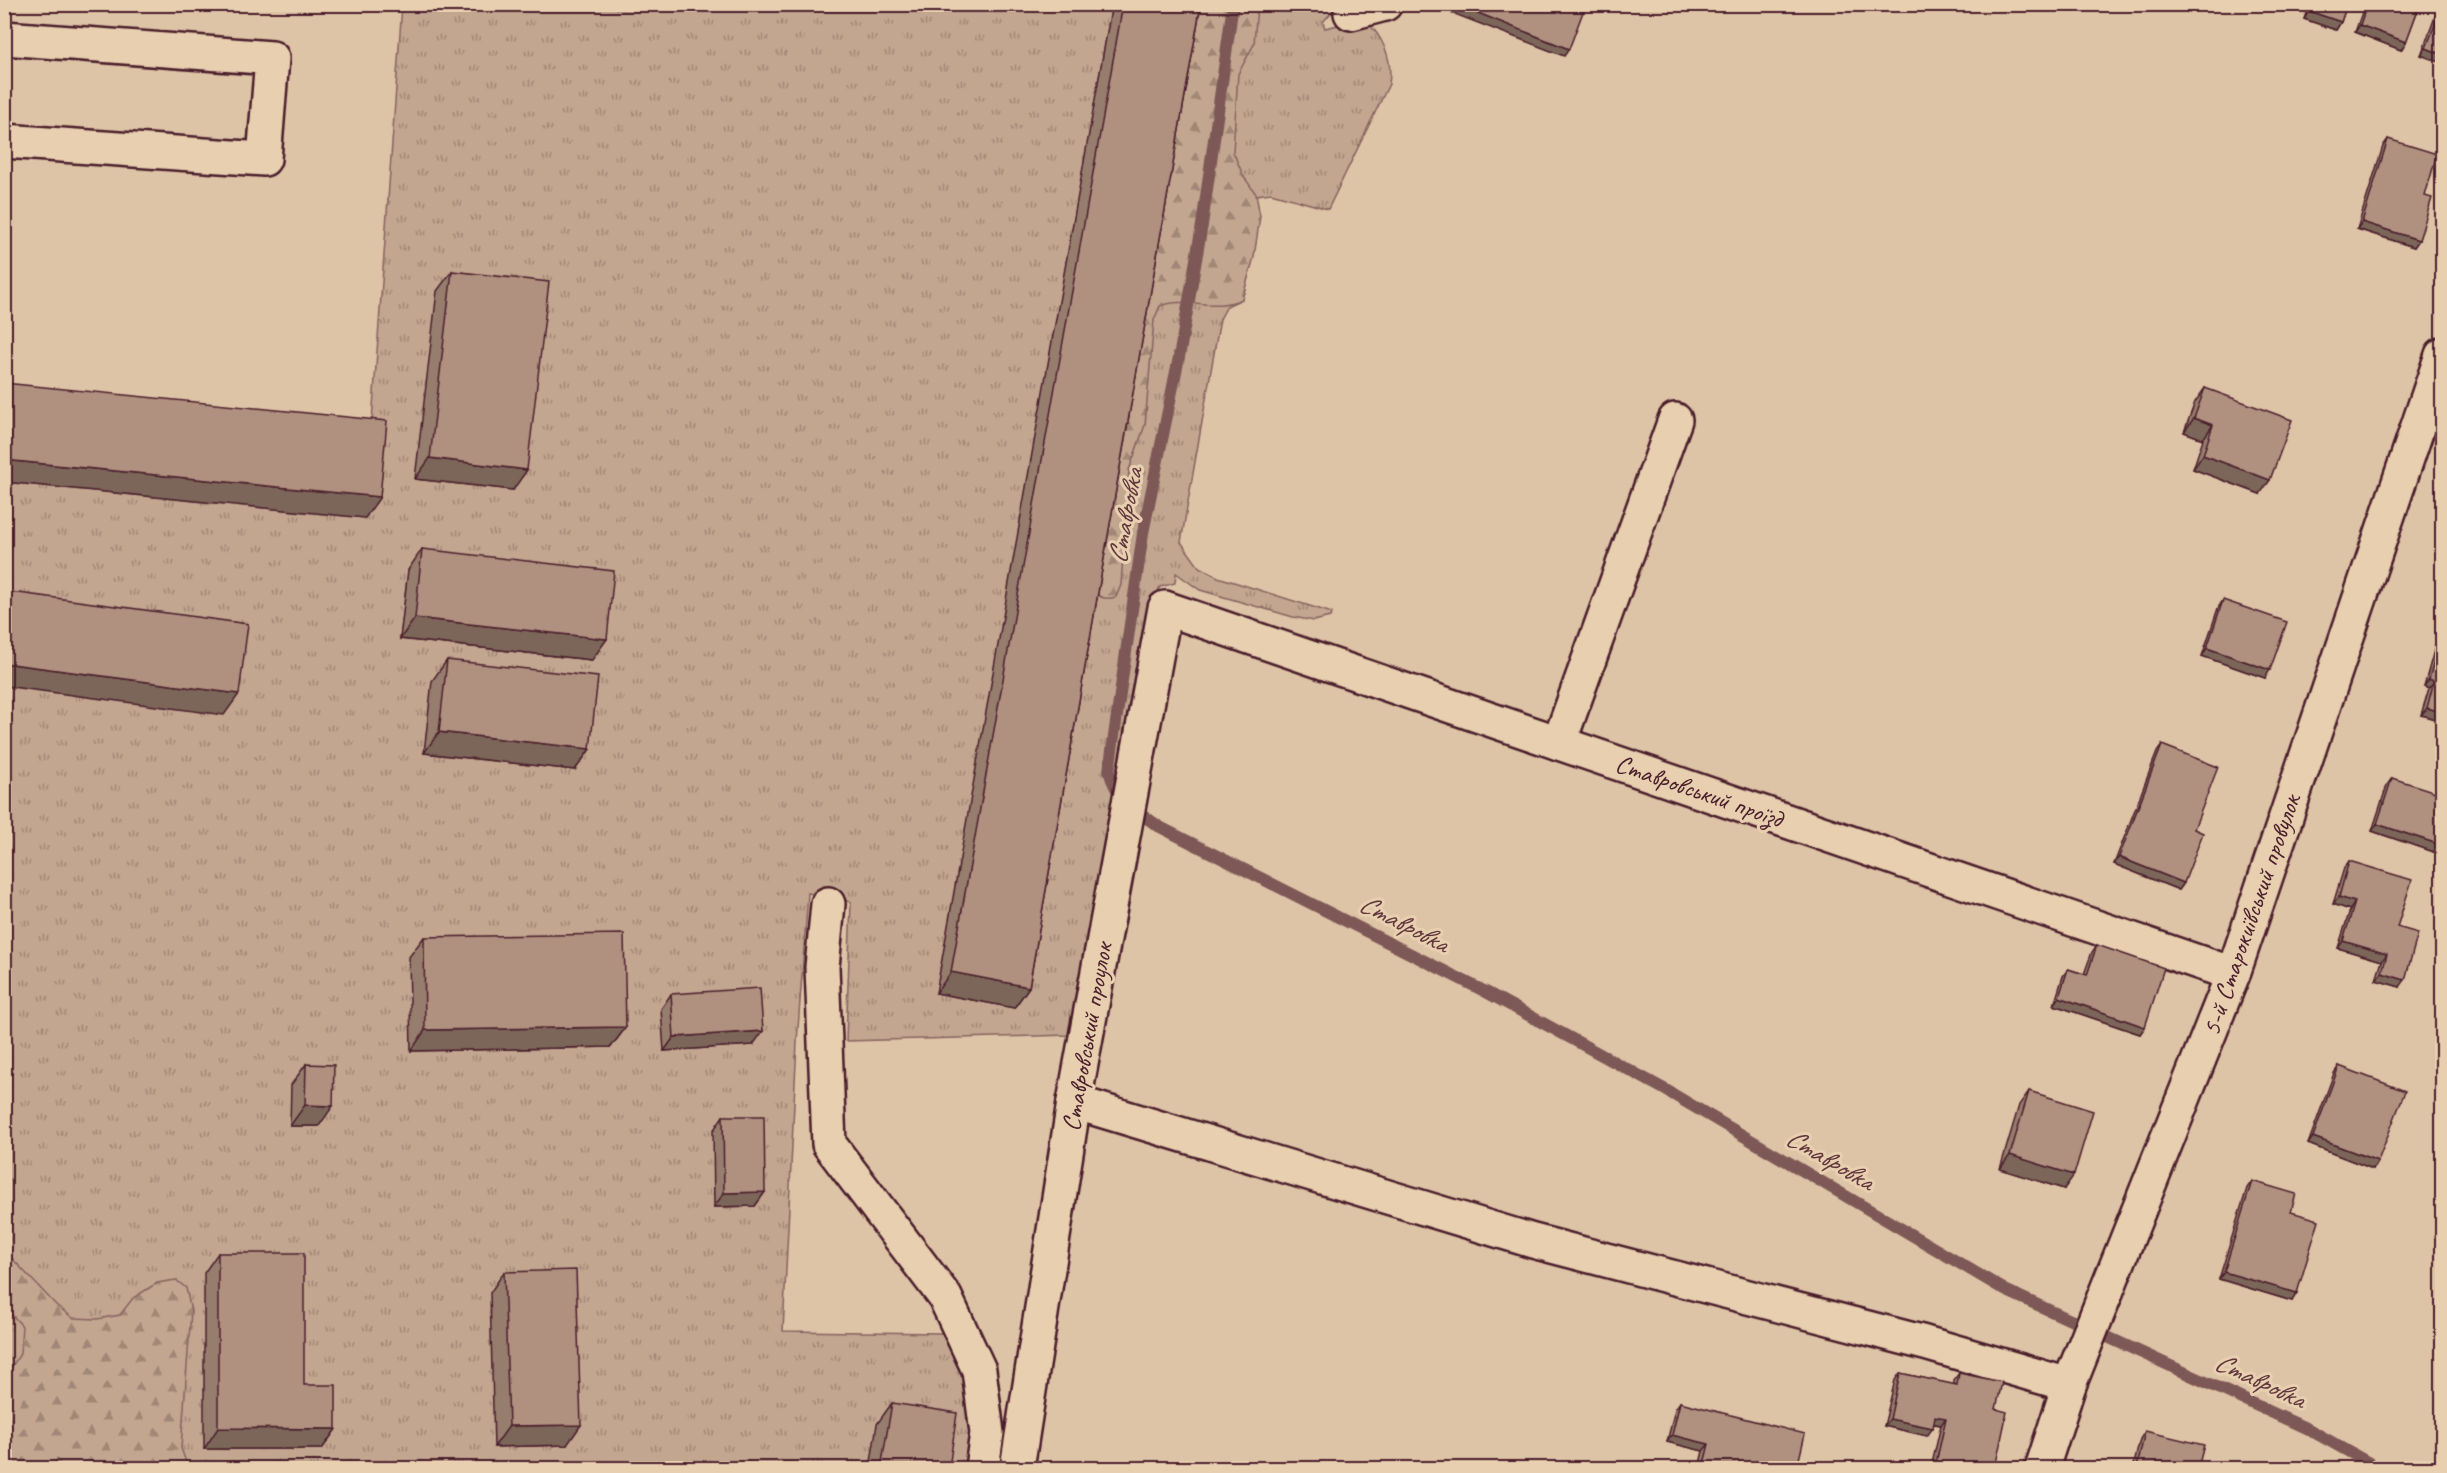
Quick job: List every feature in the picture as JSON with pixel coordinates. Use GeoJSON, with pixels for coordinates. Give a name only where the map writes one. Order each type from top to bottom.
{"type":"FeatureCollection","features":[{"type":"Feature","properties":{"kind":"street"},"geometry":{"type":"LineString","coordinates":[[1351,13],[1385,4]]}},
{"type":"Feature","properties":{"kind":"street"},"geometry":{"type":"LineString","coordinates":[[4,38],[272,58],[264,159],[4,141]]}},
{"type":"Feature","properties":{"kind":"street","name":"5-й Старокиївський провулок"},"geometry":{"type":"LineString","coordinates":[[2042,1468],[2069,1385],[2233,974],[2442,355]]}},
{"type":"Feature","properties":{"kind":"street"},"geometry":{"type":"LineString","coordinates":[[1559,743],[1675,420]]}},
{"type":"Feature","properties":{"kind":"street","name":"Ставровський проїзд"},"geometry":{"type":"LineString","coordinates":[[1165,608],[2233,974]]}},
{"type":"Feature","properties":{"kind":"street","name":"Ставровський проулок"},"geometry":{"type":"LineString","coordinates":[[1017,1468],[1074,1102],[1165,608]]}},
{"type":"Feature","properties":{"kind":"street"},"geometry":{"type":"LineString","coordinates":[[828,904],[822,967],[829,1144],[945,1297],[978,1370],[987,1433],[982,1468]]}},
{"type":"Feature","properties":{"kind":"street"},"geometry":{"type":"LineString","coordinates":[[1074,1102],[1533,1241],[1925,1343],[2069,1385]]}},
{"type":"Feature","properties":{"kind":"green space"},"geometry":{"type":"Polygon","coordinates":[[[402,5],[1112,5],[937,993],[1190,5],[1338,5],[1323,22],[1325,28],[1364,19],[1381,40],[1388,57],[1389,84],[1328,209],[1271,193],[1256,195],[1258,222],[1252,261],[1242,299],[1227,306],[1220,319],[1181,542],[1199,567],[1218,577],[1332,613],[1330,617],[1314,621],[1293,617],[1200,590],[1176,573],[1175,583],[1160,587],[1154,599],[1070,1035],[846,1041],[851,902],[808,893],[797,1042],[783,1331],[941,1333],[953,1344],[962,1359],[967,1376],[971,1414],[969,1468],[5,1468],[5,482],[365,518],[402,5]],[[408,571],[400,639],[592,660],[408,571]]]}},
{"type":"Feature","properties":{"kind":"green space"},"geometry":{"type":"Polygon","coordinates":[[[1190,5],[1257,5],[1254,44],[1238,74],[1233,152],[1244,177],[1256,194],[1260,216],[1254,257],[1242,299],[1221,304],[1170,303],[1160,306],[1154,320],[1145,425],[1129,470],[1121,585],[1116,597],[1104,598],[1088,586],[1190,5]]]}},
{"type":"Feature","properties":{"kind":"green space"},"geometry":{"type":"Polygon","coordinates":[[[5,1251],[56,1305],[73,1318],[97,1319],[120,1315],[133,1298],[157,1283],[176,1280],[186,1288],[191,1311],[181,1448],[188,1468],[5,1468],[5,1377],[20,1354],[22,1326],[5,1307],[5,1251]]]}},
{"type":"Feature","properties":{"kind":"building"},"geometry":{"type":"Polygon","coordinates":[[[1123,4],[1201,4],[1029,987],[951,972],[1123,4]]]}},
{"type":"Feature","properties":{"kind":"building"},"geometry":{"type":"Polygon","coordinates":[[[1458,4],[1586,4],[1569,49],[1458,4]]]}},
{"type":"Feature","properties":{"kind":"building"},"geometry":{"type":"Polygon","coordinates":[[[2311,4],[2347,4],[2341,22],[2309,11],[2311,4]]]}},
{"type":"Feature","properties":{"kind":"building"},"geometry":{"type":"Polygon","coordinates":[[[2367,4],[2420,4],[2406,42],[2360,25],[2367,4]]]}},
{"type":"Feature","properties":{"kind":"building"},"geometry":{"type":"Polygon","coordinates":[[[2442,11],[2442,54],[2426,48],[2442,11]]]}},
{"type":"Feature","properties":{"kind":"building"},"geometry":{"type":"Polygon","coordinates":[[[2388,139],[2437,154],[2425,196],[2432,198],[2419,240],[2362,222],[2388,139]]]}},
{"type":"Feature","properties":{"kind":"building"},"geometry":{"type":"Polygon","coordinates":[[[452,271],[549,282],[527,470],[430,458],[452,271]]]}},
{"type":"Feature","properties":{"kind":"building"},"geometry":{"type":"Polygon","coordinates":[[[4,383],[387,421],[380,497],[4,460],[4,383]]]}},
{"type":"Feature","properties":{"kind":"building"},"geometry":{"type":"Polygon","coordinates":[[[2205,388],[2292,420],[2270,480],[2203,455],[2213,425],[2194,418],[2205,388]]]}},
{"type":"Feature","properties":{"kind":"building"},"geometry":{"type":"Polygon","coordinates":[[[422,549],[614,571],[607,639],[415,618],[422,549]]]}},
{"type":"Feature","properties":{"kind":"building"},"geometry":{"type":"Polygon","coordinates":[[[4,591],[248,624],[239,694],[4,663],[4,591]]]}},
{"type":"Feature","properties":{"kind":"building"},"geometry":{"type":"Polygon","coordinates":[[[2223,600],[2287,622],[2270,670],[2207,648],[2223,600]]]}},
{"type":"Feature","properties":{"kind":"building"},"geometry":{"type":"Polygon","coordinates":[[[2442,631],[2442,712],[2427,708],[2434,681],[2429,679],[2442,631]]]}},
{"type":"Feature","properties":{"kind":"building"},"geometry":{"type":"Polygon","coordinates":[[[447,660],[598,677],[590,749],[439,732],[447,660]]]}},
{"type":"Feature","properties":{"kind":"building"},"geometry":{"type":"Polygon","coordinates":[[[2162,745],[2218,767],[2194,829],[2203,833],[2184,883],[2119,857],[2162,745]]]}},
{"type":"Feature","properties":{"kind":"building"},"geometry":{"type":"Polygon","coordinates":[[[2392,778],[2442,794],[2442,832],[2438,844],[2377,824],[2392,778]]]}},
{"type":"Feature","properties":{"kind":"building"},"geometry":{"type":"Polygon","coordinates":[[[2349,861],[2412,880],[2397,927],[2418,933],[2405,980],[2382,973],[2387,954],[2343,941],[2355,902],[2339,897],[2349,861]]]}},
{"type":"Feature","properties":{"kind":"building"},"geometry":{"type":"Polygon","coordinates":[[[624,934],[626,1027],[425,1030],[424,937],[624,934]]]}},
{"type":"Feature","properties":{"kind":"building"},"geometry":{"type":"Polygon","coordinates":[[[2097,945],[2164,968],[2145,1027],[2059,997],[2068,969],[2087,975],[2097,945]]]}},
{"type":"Feature","properties":{"kind":"building"},"geometry":{"type":"Polygon","coordinates":[[[760,988],[763,1031],[674,1037],[671,994],[760,988]]]}},
{"type":"Feature","properties":{"kind":"building"},"geometry":{"type":"Polygon","coordinates":[[[306,1064],[334,1065],[333,1106],[305,1105],[306,1064]]]}},
{"type":"Feature","properties":{"kind":"building"},"geometry":{"type":"Polygon","coordinates":[[[2339,1066],[2405,1091],[2378,1161],[2313,1137],[2339,1066]]]}},
{"type":"Feature","properties":{"kind":"building"},"geometry":{"type":"Polygon","coordinates":[[[2029,1091],[2093,1111],[2074,1175],[2010,1155],[2029,1091]]]}},
{"type":"Feature","properties":{"kind":"building"},"geometry":{"type":"Polygon","coordinates":[[[723,1116],[764,1116],[765,1192],[724,1193],[723,1116]]]}},
{"type":"Feature","properties":{"kind":"building"},"geometry":{"type":"Polygon","coordinates":[[[2252,1181],[2296,1194],[2291,1212],[2319,1220],[2297,1293],[2224,1272],[2252,1181]]]}},
{"type":"Feature","properties":{"kind":"building"},"geometry":{"type":"Polygon","coordinates":[[[218,1253],[304,1253],[304,1385],[336,1385],[336,1429],[218,1428],[218,1253]]]}},
{"type":"Feature","properties":{"kind":"building"},"geometry":{"type":"Polygon","coordinates":[[[576,1270],[581,1425],[509,1426],[504,1272],[576,1270]]]}},
{"type":"Feature","properties":{"kind":"building"},"geometry":{"type":"Polygon","coordinates":[[[1900,1373],[1957,1385],[1959,1373],[2002,1382],[1996,1409],[2007,1412],[1995,1468],[1935,1468],[1946,1418],[1935,1416],[1933,1428],[1890,1419],[1900,1373]]]}},
{"type":"Feature","properties":{"kind":"building"},"geometry":{"type":"Polygon","coordinates":[[[1680,1402],[1805,1434],[1797,1468],[1770,1466],[1770,1468],[1703,1468],[1709,1444],[1672,1435],[1680,1402]]]}},
{"type":"Feature","properties":{"kind":"building"},"geometry":{"type":"Polygon","coordinates":[[[892,1403],[957,1413],[949,1468],[881,1468],[892,1403]]]}},
{"type":"Feature","properties":{"kind":"building"},"geometry":{"type":"Polygon","coordinates":[[[2145,1431],[2204,1445],[2198,1468],[2137,1468],[2145,1431]]]}},
{"type":"Feature","properties":{"kind":"waterway","name":"Ставровка"},"geometry":{"type":"LineString","coordinates":[[1233,4],[1202,225],[1180,352],[1143,533],[1109,771],[1122,797],[1134,809],[1158,826],[1486,992],[1664,1089],[2005,1290],[2310,1430],[2378,1468]]}}]}
